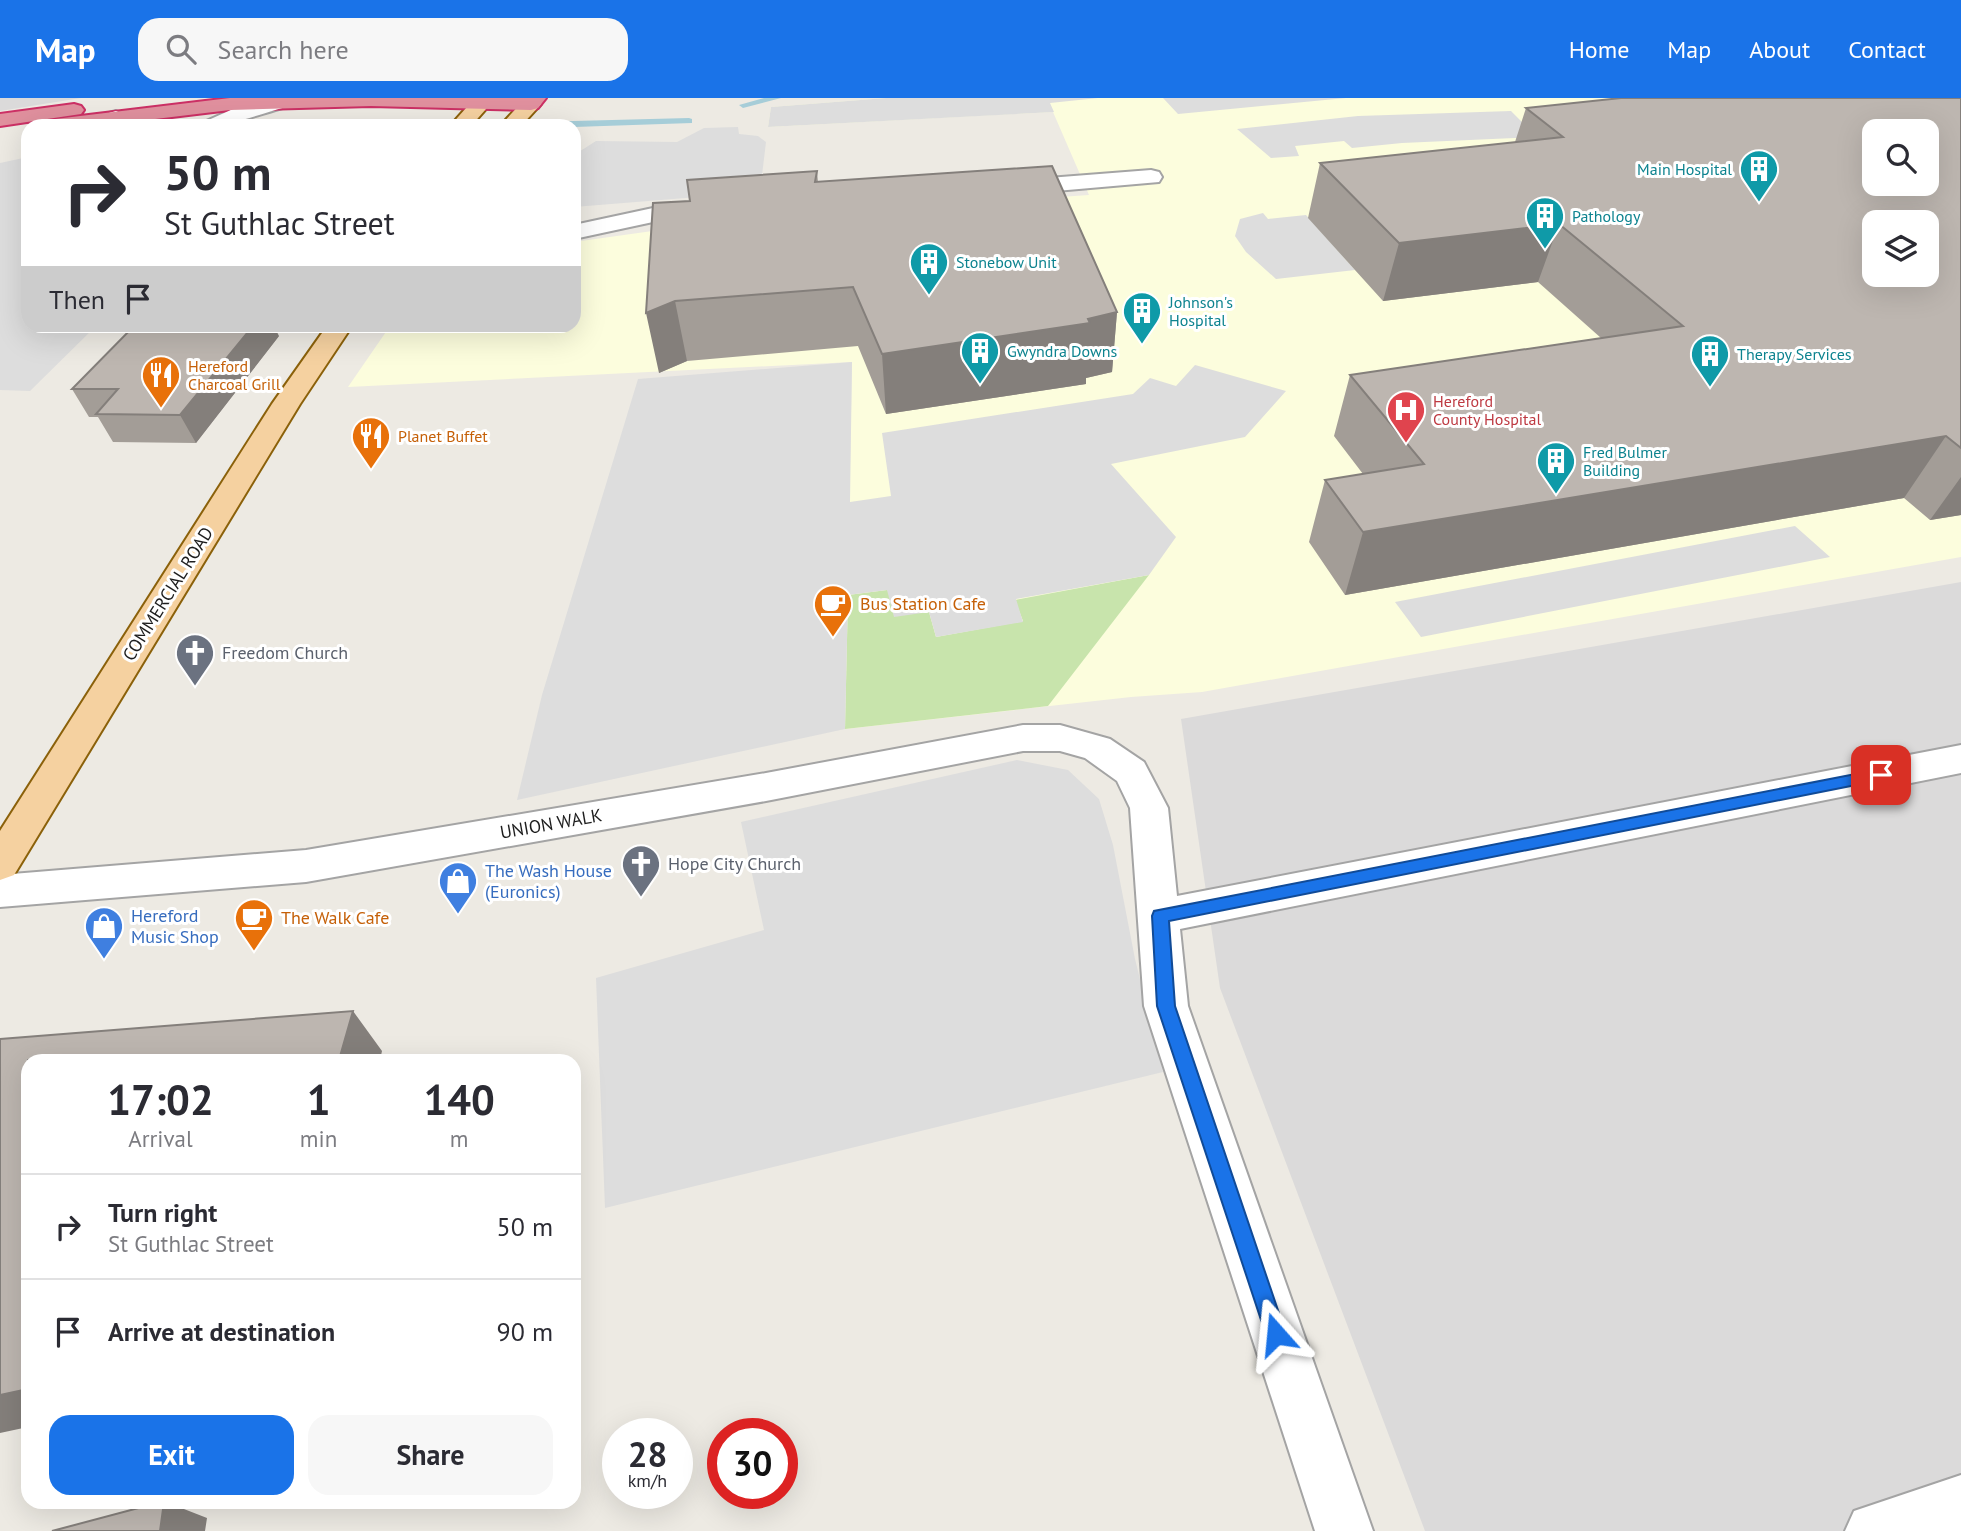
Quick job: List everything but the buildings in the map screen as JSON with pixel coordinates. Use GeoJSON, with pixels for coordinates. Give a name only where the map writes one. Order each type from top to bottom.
{"type":"FeatureCollection","features":[{"type":"Feature","properties":{"kind":"highway"},"geometry":{"type":"LineString","coordinates":[[0,120],[168,98]]}},
{"type":"Feature","properties":{"kind":"highway"},"geometry":{"type":"LineString","coordinates":[[101,119],[230,104],[371,100],[534,101]]}},
{"type":"Feature","properties":{"kind":"highway"},"geometry":{"type":"LineString","coordinates":[[0,132],[21,130]]}},
{"type":"Feature","properties":{"kind":"main road"},"geometry":{"type":"LineString","coordinates":[[466,119],[484,99]]}},
{"type":"Feature","properties":{"kind":"main road"},"geometry":{"type":"LineString","coordinates":[[517,119],[534,101]]}},
{"type":"Feature","properties":{"kind":"main road","name":"COMMERCIAL ROAD"},"geometry":{"type":"LineString","coordinates":[[0,864],[286,404],[334,333]]}},
{"type":"Feature","properties":{"kind":"street"},"geometry":{"type":"LineString","coordinates":[[227,119],[279,103]]}},
{"type":"Feature","properties":{"kind":"street"},"geometry":{"type":"LineString","coordinates":[[116,117],[120,119]]}},
{"type":"Feature","properties":{"kind":"street"},"geometry":{"type":"LineString","coordinates":[[984,190],[1151,177]]}},
{"type":"Feature","properties":{"kind":"street"},"geometry":{"type":"LineString","coordinates":[[581,230],[653,215],[721,210]]}},
{"type":"Feature","properties":{"kind":"street","name":"UNION WALK"},"geometry":{"type":"LineString","coordinates":[[0,891],[306,866],[754,789],[1023,738],[1060,738],[1097,748],[1131,772],[1149,808],[1160,916]]}},
{"type":"Feature","properties":{"kind":"street"},"geometry":{"type":"LineString","coordinates":[[1344,1531],[1166,1006],[1160,916],[1961,759]]}},
{"type":"Feature","properties":{"kind":"street"},"geometry":{"type":"LineString","coordinates":[[1874,1531],[1961,1503]]}},
{"type":"Feature","properties":{"kind":"shaded area"},"geometry":{"type":"Polygon","coordinates":[[[0,98],[81,98],[0,111],[0,98]]]}},
{"type":"Feature","properties":{"kind":"shaded area","name":"Hereford County Hospital"},"geometry":{"type":"Polygon","coordinates":[[[886,98],[1961,98],[1961,557],[1202,692],[1131,697],[845,729],[852,362],[348,387],[385,333],[581,333],[581,241],[745,218],[1089,195],[1053,112],[768,127],[771,107],[886,98]]]}},
{"type":"Feature","properties":{"kind":"shaded area"},"geometry":{"type":"Polygon","coordinates":[[[886,98],[1098,98],[1050,103],[1054,112],[768,127],[771,107],[886,98]]]}},
{"type":"Feature","properties":{"kind":"shaded area"},"geometry":{"type":"Polygon","coordinates":[[[1163,98],[1346,98],[1178,114],[1163,98]]]}},
{"type":"Feature","properties":{"kind":"shaded area"},"geometry":{"type":"Polygon","coordinates":[[[1511,111],[1537,137],[1352,148],[1344,141],[1295,146],[1299,156],[1271,158],[1237,129],[1358,116],[1511,111]]]}},
{"type":"Feature","properties":{"kind":"shaded area"},"geometry":{"type":"Polygon","coordinates":[[[738,127],[739,134],[758,136],[766,142],[760,192],[581,206],[581,151],[596,141],[677,142],[704,128],[738,127]]]}},
{"type":"Feature","properties":{"kind":"shaded area"},"geometry":{"type":"Polygon","coordinates":[[[21,158],[21,333],[89,333],[30,391],[0,390],[0,163],[21,158]]]}},
{"type":"Feature","properties":{"kind":"shaded area"},"geometry":{"type":"Polygon","coordinates":[[[1263,213],[1268,219],[1306,215],[1355,270],[1276,279],[1246,252],[1235,236],[1240,219],[1263,213]]]}},
{"type":"Feature","properties":{"kind":"shaded area"},"geometry":{"type":"Polygon","coordinates":[[[852,362],[850,502],[891,496],[882,433],[1133,394],[1150,378],[1176,386],[1195,365],[1286,391],[1245,437],[1111,464],[1176,537],[1149,575],[1016,599],[1023,622],[936,637],[929,612],[894,617],[887,590],[848,595],[845,729],[517,800],[542,695],[638,379],[852,362]]]}},
{"type":"Feature","properties":{"kind":"shaded area"},"geometry":{"type":"Polygon","coordinates":[[[1795,526],[1830,557],[1421,637],[1395,602],[1795,526]]]}},
{"type":"Feature","properties":{"kind":"shaded area"},"geometry":{"type":"Polygon","coordinates":[[[1961,582],[1961,1531],[1425,1531],[1220,988],[1181,719],[1961,582]]]}},
{"type":"Feature","properties":{"kind":"shaded area"},"geometry":{"type":"Polygon","coordinates":[[[1017,760],[1068,770],[1099,799],[1113,845],[1135,959],[1163,1072],[605,1208],[596,978],[764,930],[741,822],[1017,760]]]}},
{"type":"Feature","properties":{"kind":"green space"},"geometry":{"type":"Polygon","coordinates":[[[1149,575],[1048,706],[845,729],[848,595],[887,590],[929,612],[936,637],[1023,621],[1015,600],[1149,575]]]}},
{"type":"Feature","properties":{"kind":"waterway"},"geometry":{"type":"LineString","coordinates":[[743,105],[777,98]]}},
{"type":"Feature","properties":{"kind":"waterway"},"geometry":{"type":"LineString","coordinates":[[581,124],[689,121]]}},
{"type":"Feature","properties":{"kind":"place","name":"Main Hospital"},"geometry":{"type":"Point","coordinates":[1759,203]}},
{"type":"Feature","properties":{"kind":"place","name":"Pathology"},"geometry":{"type":"Point","coordinates":[1545,250]}},
{"type":"Feature","properties":{"kind":"place","name":"Stonebow Unit"},"geometry":{"type":"Point","coordinates":[929,296]}},
{"type":"Feature","properties":{"kind":"place","name":"Johnson's Hospital"},"geometry":{"type":"Point","coordinates":[1142,345]}},
{"type":"Feature","properties":{"kind":"place","name":"Gwyndra Downs"},"geometry":{"type":"Point","coordinates":[980,385]}},
{"type":"Feature","properties":{"kind":"place","name":"Therapy Services"},"geometry":{"type":"Point","coordinates":[1710,388]}},
{"type":"Feature","properties":{"kind":"place","name":"Hereford Charcoal Grill"},"geometry":{"type":"Point","coordinates":[161,409]}},
{"type":"Feature","properties":{"kind":"place","name":"Hereford County Hospital"},"geometry":{"type":"Point","coordinates":[1406,444]}},
{"type":"Feature","properties":{"kind":"place","name":"Planet Buffet"},"geometry":{"type":"Point","coordinates":[371,470]}},
{"type":"Feature","properties":{"kind":"place","name":"Fred Bulmer Building"},"geometry":{"type":"Point","coordinates":[1556,495]}},
{"type":"Feature","properties":{"kind":"place","name":"Bus Station Cafe"},"geometry":{"type":"Point","coordinates":[833,638]}},
{"type":"Feature","properties":{"kind":"place","name":"Freedom Church"},"geometry":{"type":"Point","coordinates":[195,687]}},
{"type":"Feature","properties":{"kind":"place","name":"Hope City Church"},"geometry":{"type":"Point","coordinates":[641,898]}},
{"type":"Feature","properties":{"kind":"place","name":"The Wash House (Euronics)"},"geometry":{"type":"Point","coordinates":[458,915]}},
{"type":"Feature","properties":{"kind":"place","name":"The Walk Cafe"},"geometry":{"type":"Point","coordinates":[254,952]}},
{"type":"Feature","properties":{"kind":"place","name":"Hereford Music Shop"},"geometry":{"type":"Point","coordinates":[104,960]}},
{"type":"Feature","properties":{"kind":"route"},"geometry":{"type":"LineString","coordinates":[[1276,1334],[1166,1006],[1160,916],[1881,775]]}}]}
